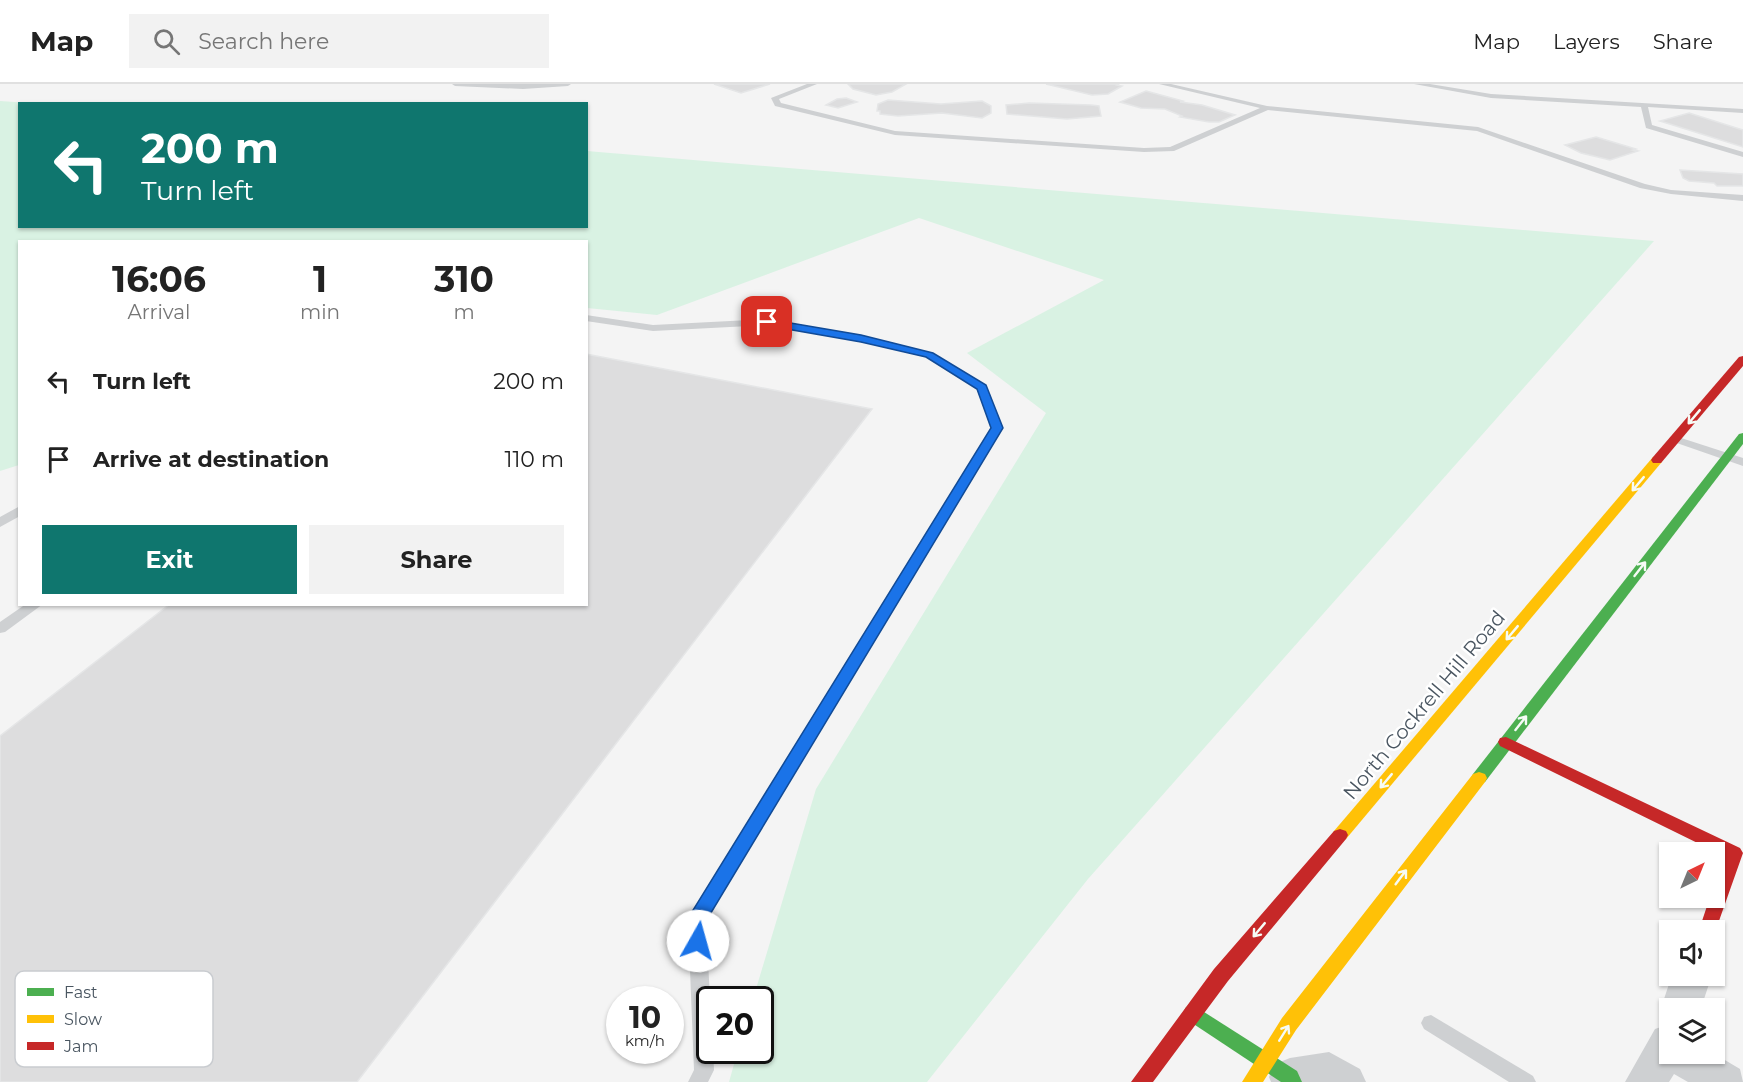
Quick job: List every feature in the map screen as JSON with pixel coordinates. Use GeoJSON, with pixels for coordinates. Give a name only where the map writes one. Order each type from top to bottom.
{"type":"FeatureCollection","features":[{"type":"Feature","properties":{"kind":"main road","name":"North Cockrell Hill Road"},"geometry":{"type":"LineString","coordinates":[[1141,1082],[1229,966],[1743,358]]}},
{"type":"Feature","properties":{"kind":"main road"},"geometry":{"type":"LineString","coordinates":[[1193,1013],[1275,1075],[1289,1024],[1743,436]]}},
{"type":"Feature","properties":{"kind":"main road"},"geometry":{"type":"LineString","coordinates":[[1506,742],[1734,853],[1711,920]]}},
{"type":"Feature","properties":{"kind":"street"},"geometry":{"type":"LineString","coordinates":[[1646,1082],[1659,1064]]}},
{"type":"Feature","properties":{"kind":"street"},"geometry":{"type":"LineString","coordinates":[[1696,1064],[1725,1082]]}},
{"type":"Feature","properties":{"kind":"street"},"geometry":{"type":"LineString","coordinates":[[1275,1075],[1329,1071],[1345,1082]]}},
{"type":"Feature","properties":{"kind":"lane"},"geometry":{"type":"LineString","coordinates":[[455,84],[523,87],[568,84]]}},
{"type":"Feature","properties":{"kind":"lane"},"geometry":{"type":"LineString","coordinates":[[814,84],[775,98],[778,104],[895,133],[1144,150],[1171,149],[1267,108]]}},
{"type":"Feature","properties":{"kind":"lane"},"geometry":{"type":"LineString","coordinates":[[1161,84],[1267,108],[1470,127],[1643,186],[1671,192],[1743,198]]}},
{"type":"Feature","properties":{"kind":"lane"},"geometry":{"type":"LineString","coordinates":[[1417,84],[1491,96],[1743,111]]}},
{"type":"Feature","properties":{"kind":"lane"},"geometry":{"type":"LineString","coordinates":[[1644,106],[1649,126],[1743,155]]}},
{"type":"Feature","properties":{"kind":"lane"},"geometry":{"type":"LineString","coordinates":[[588,318],[653,328],[767,322],[861,338],[929,355],[982,388],[997,428],[697,920],[704,1070],[698,1082]]}},
{"type":"Feature","properties":{"kind":"lane"},"geometry":{"type":"LineString","coordinates":[[1676,439],[1743,462]]}},
{"type":"Feature","properties":{"kind":"lane"},"geometry":{"type":"LineString","coordinates":[[0,523],[18,511]]}},
{"type":"Feature","properties":{"kind":"lane"},"geometry":{"type":"LineString","coordinates":[[0,629],[33,606]]}},
{"type":"Feature","properties":{"kind":"lane"},"geometry":{"type":"LineString","coordinates":[[1431,1023],[1526,1082]]}},
{"type":"Feature","properties":{"kind":"green space"},"geometry":{"type":"Polygon","coordinates":[[[0,101],[18,102],[18,228],[588,228],[588,151],[1654,241],[1088,879],[927,1082],[729,1082],[734,1064],[774,1064],[774,986],[757,986],[816,789],[1046,413],[967,353],[1104,280],[919,218],[657,315],[588,308],[588,240],[18,240],[18,465],[0,471],[0,101]]]}},
{"type":"Feature","properties":{"kind":"building"},"geometry":{"type":"Polygon","coordinates":[[[714,84],[770,84],[741,93],[714,84]]]}},
{"type":"Feature","properties":{"kind":"building"},"geometry":{"type":"Polygon","coordinates":[[[848,84],[906,84],[892,92],[876,95],[853,89],[848,84]]]}},
{"type":"Feature","properties":{"kind":"building"},"geometry":{"type":"Polygon","coordinates":[[[1046,84],[1119,84],[1117,85],[1122,86],[1108,94],[1092,95],[1046,84]]]}},
{"type":"Feature","properties":{"kind":"building"},"geometry":{"type":"Polygon","coordinates":[[[1146,91],[1235,115],[1219,122],[1209,122],[1180,117],[1182,116],[1165,109],[1141,108],[1120,102],[1146,91]]]}},
{"type":"Feature","properties":{"kind":"building"},"geometry":{"type":"Polygon","coordinates":[[[846,98],[857,102],[838,108],[826,105],[837,99],[846,98]]]}},
{"type":"Feature","properties":{"kind":"building"},"geometry":{"type":"Polygon","coordinates":[[[888,100],[941,104],[982,101],[991,106],[991,113],[982,118],[942,113],[898,116],[880,114],[880,111],[877,111],[878,104],[888,100]]]}},
{"type":"Feature","properties":{"kind":"building"},"geometry":{"type":"Polygon","coordinates":[[[1029,103],[1099,106],[1101,116],[1067,119],[1007,114],[1006,105],[1029,103]]]}},
{"type":"Feature","properties":{"kind":"building"},"geometry":{"type":"Polygon","coordinates":[[[1689,113],[1743,130],[1743,147],[1660,121],[1689,113]]]}},
{"type":"Feature","properties":{"kind":"building"},"geometry":{"type":"Polygon","coordinates":[[[1596,137],[1638,151],[1610,160],[1581,153],[1565,145],[1596,137]]]}},
{"type":"Feature","properties":{"kind":"building"},"geometry":{"type":"Polygon","coordinates":[[[1680,170],[1743,174],[1743,186],[1717,186],[1714,183],[1689,181],[1683,178],[1680,170]]]}},
{"type":"Feature","properties":{"kind":"building"},"geometry":{"type":"Polygon","coordinates":[[[588,354],[872,409],[357,1082],[0,1082],[0,736],[167,606],[588,606],[588,354]]]}},
{"type":"Feature","properties":{"kind":"traffic: fast"},"geometry":{"type":"LineString","coordinates":[[1479,778],[1743,436]]}},
{"type":"Feature","properties":{"kind":"traffic: fast"},"geometry":{"type":"LineString","coordinates":[[1193,1013],[1290,1077],[1292,1082]]}},
{"type":"Feature","properties":{"kind":"traffic: slow"},"geometry":{"type":"LineString","coordinates":[[1340,835],[1657,460]]}},
{"type":"Feature","properties":{"kind":"traffic: slow"},"geometry":{"type":"LineString","coordinates":[[1252,1082],[1289,1024],[1479,778]]}},
{"type":"Feature","properties":{"kind":"traffic: jam"},"geometry":{"type":"LineString","coordinates":[[1657,460],[1743,359]]}},
{"type":"Feature","properties":{"kind":"traffic: jam"},"geometry":{"type":"LineString","coordinates":[[1506,742],[1734,853],[1711,920]]}},
{"type":"Feature","properties":{"kind":"traffic: jam"},"geometry":{"type":"LineString","coordinates":[[1141,1082],[1221,975],[1340,835]]}},
{"type":"Feature","properties":{"kind":"route"},"geometry":{"type":"LineString","coordinates":[[698,941],[697,920],[997,428],[982,388],[929,355],[861,338],[767,322]]}}]}
